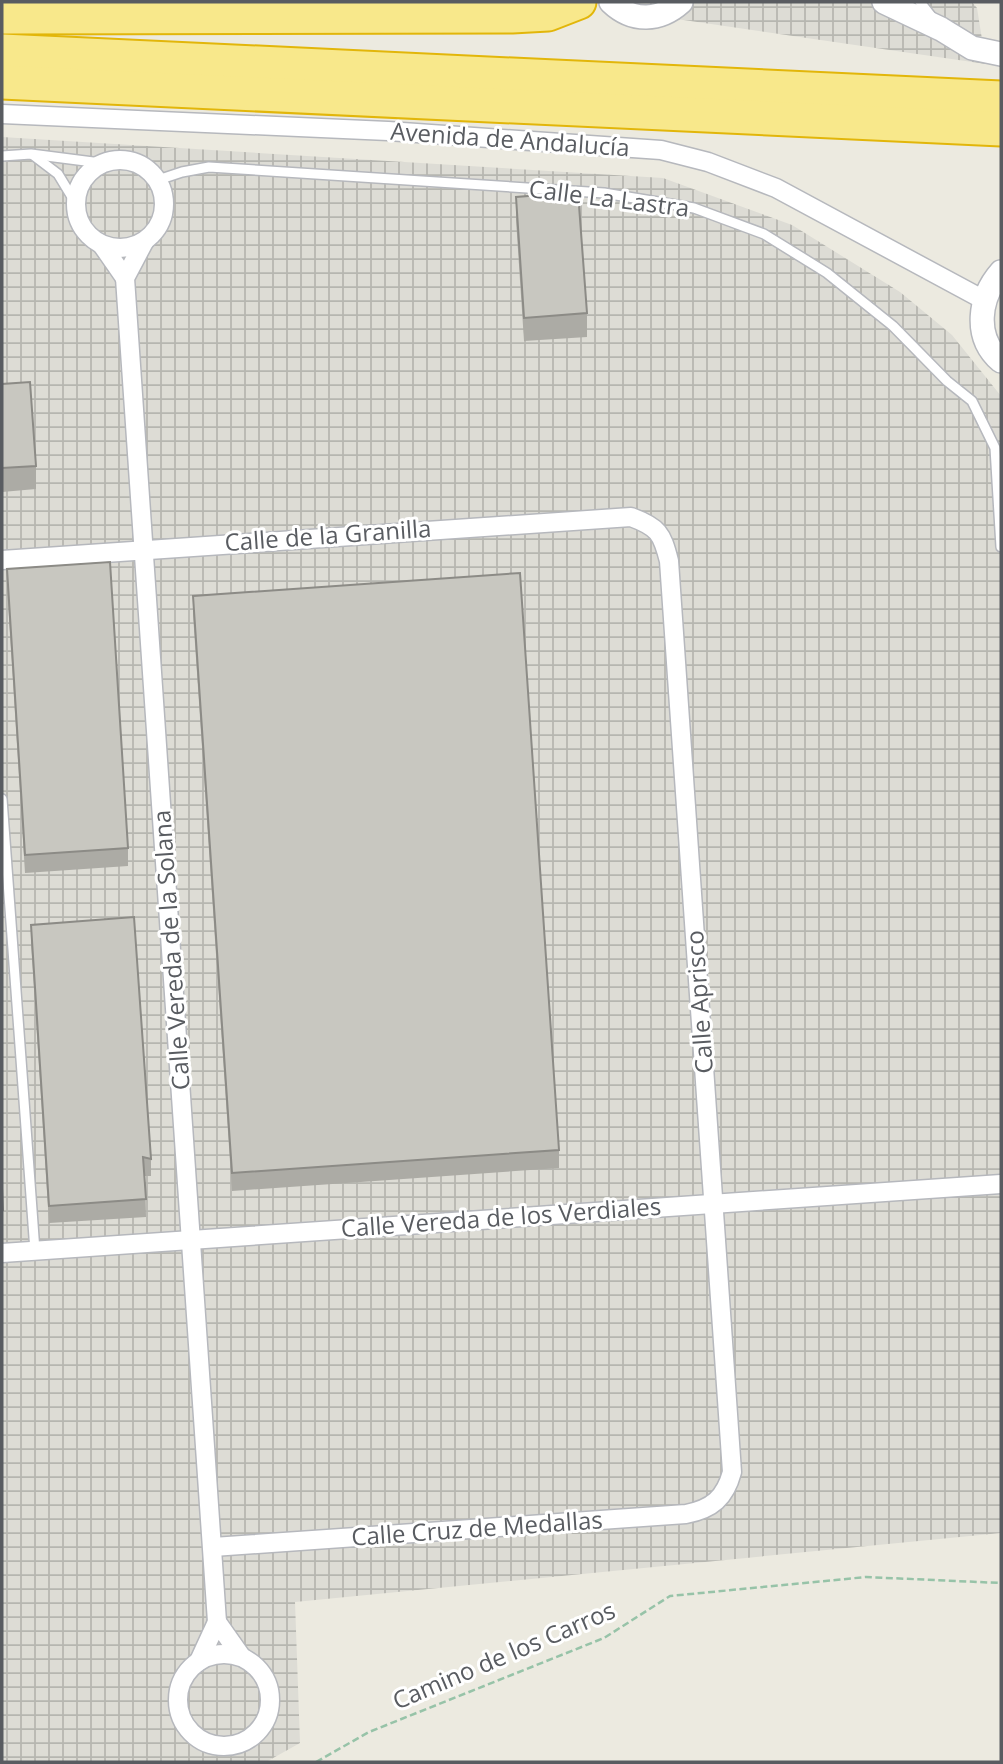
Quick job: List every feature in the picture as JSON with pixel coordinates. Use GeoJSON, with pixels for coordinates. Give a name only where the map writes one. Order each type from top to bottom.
{"type":"FeatureCollection","features":[{"type":"Feature","properties":{"kind":"highway"},"geometry":{"type":"LineString","coordinates":[[2,17],[512,16],[548,14],[579,2]]}},
{"type":"Feature","properties":{"kind":"highway"},"geometry":{"type":"LineString","coordinates":[[2,51],[1001,98]]}},
{"type":"Feature","properties":{"kind":"highway"},"geometry":{"type":"LineString","coordinates":[[2,82],[1001,129]]}},
{"type":"Feature","properties":{"kind":"street"},"geometry":{"type":"LineString","coordinates":[[611,2],[622,11],[647,18],[671,10],[681,2]]}},
{"type":"Feature","properties":{"kind":"street"},"geometry":{"type":"LineString","coordinates":[[884,2],[941,29],[972,48],[1001,54]]}},
{"type":"Feature","properties":{"kind":"street","name":"Avenida de Andalucía"},"geometry":{"type":"LineString","coordinates":[[2,114],[388,131],[661,150],[708,162],[776,188],[984,300]]}},
{"type":"Feature","properties":{"kind":"street"},"geometry":{"type":"LineString","coordinates":[[113,160],[139,163],[158,180],[163,193],[161,220],[144,242],[125,278],[102,245],[82,228],[75,202],[82,179],[101,163],[113,160]]}},
{"type":"Feature","properties":{"kind":"street"},"geometry":{"type":"LineString","coordinates":[[102,245],[124,248],[144,242]]}},
{"type":"Feature","properties":{"kind":"street"},"geometry":{"type":"LineString","coordinates":[[1001,272],[992,282],[984,300],[981,320],[986,341],[1001,361]]}},
{"type":"Feature","properties":{"kind":"street","name":"Calle Vereda de la Solana"},"geometry":{"type":"LineString","coordinates":[[125,278],[217,1622],[199,1661]]}},
{"type":"Feature","properties":{"kind":"street","name":"Calle de la Granilla"},"geometry":{"type":"LineString","coordinates":[[2,560],[607,518],[631,517],[652,525]]}},
{"type":"Feature","properties":{"kind":"street","name":"Calle Aprisco"},"geometry":{"type":"LineString","coordinates":[[652,525],[664,542],[669,561],[732,1472],[729,1484]]}},
{"type":"Feature","properties":{"kind":"street","name":"Calle Vereda de los Verdiales"},"geometry":{"type":"LineString","coordinates":[[2,1253],[998,1182]]}},
{"type":"Feature","properties":{"kind":"street","name":"Calle Cruz de Medallas"},"geometry":{"type":"LineString","coordinates":[[213,1548],[686,1514],[705,1511],[719,1500],[729,1484]]}},
{"type":"Feature","properties":{"kind":"street"},"geometry":{"type":"LineString","coordinates":[[217,1622],[241,1656],[264,1676],[270,1706],[265,1721],[256,1734],[243,1742],[228,1746],[213,1745],[198,1739],[187,1729],[177,1700],[187,1671],[199,1661],[219,1654],[241,1656]]}},
{"type":"Feature","properties":{"kind":"lane"},"geometry":{"type":"LineString","coordinates":[[920,2],[941,29]]}},
{"type":"Feature","properties":{"kind":"lane"},"geometry":{"type":"LineString","coordinates":[[2,156],[31,154],[101,163]]}},
{"type":"Feature","properties":{"kind":"lane"},"geometry":{"type":"LineString","coordinates":[[31,154],[58,174],[75,202]]}},
{"type":"Feature","properties":{"kind":"lane","name":"Calle La Lastra"},"geometry":{"type":"LineString","coordinates":[[158,180],[209,167],[604,193],[694,208],[764,234],[827,273],[894,326],[947,381],[972,401],[995,448],[1001,547]]}},
{"type":"Feature","properties":{"kind":"lane"},"geometry":{"type":"LineString","coordinates":[[2,799],[35,1251]]}},
{"type":"Feature","properties":{"kind":"path","name":"Camino de los Carros"},"geometry":{"type":"LineString","coordinates":[[316,1762],[369,1732],[604,1638],[670,1596],[866,1577],[1001,1583]]}},
{"type":"Feature","properties":{"kind":"shaded area"},"geometry":{"type":"Polygon","coordinates":[[[614,2],[972,2],[977,8],[986,64],[622,11],[614,2]]]}},
{"type":"Feature","properties":{"kind":"shaded area"},"geometry":{"type":"Polygon","coordinates":[[[2,137],[663,178],[792,225],[900,292],[952,335],[1001,396],[1001,1533],[295,1602],[300,1743],[266,1762],[2,1762],[2,137]]]}},
{"type":"Feature","properties":{"kind":"building"},"geometry":{"type":"Polygon","coordinates":[[[578,192],[587,313],[524,318],[516,197],[578,192]]]}},
{"type":"Feature","properties":{"kind":"building"},"geometry":{"type":"Polygon","coordinates":[[[30,382],[36,466],[2,468],[2,384],[30,382]]]}},
{"type":"Feature","properties":{"kind":"building"},"geometry":{"type":"Polygon","coordinates":[[[110,562],[128,848],[25,855],[7,569],[110,562]]]}},
{"type":"Feature","properties":{"kind":"building"},"geometry":{"type":"Polygon","coordinates":[[[520,573],[559,1150],[232,1173],[193,596],[520,573]]]}},
{"type":"Feature","properties":{"kind":"building"},"geometry":{"type":"Polygon","coordinates":[[[134,917],[151,1159],[143,1157],[146,1199],[49,1206],[31,925],[134,917]]]}}]}
